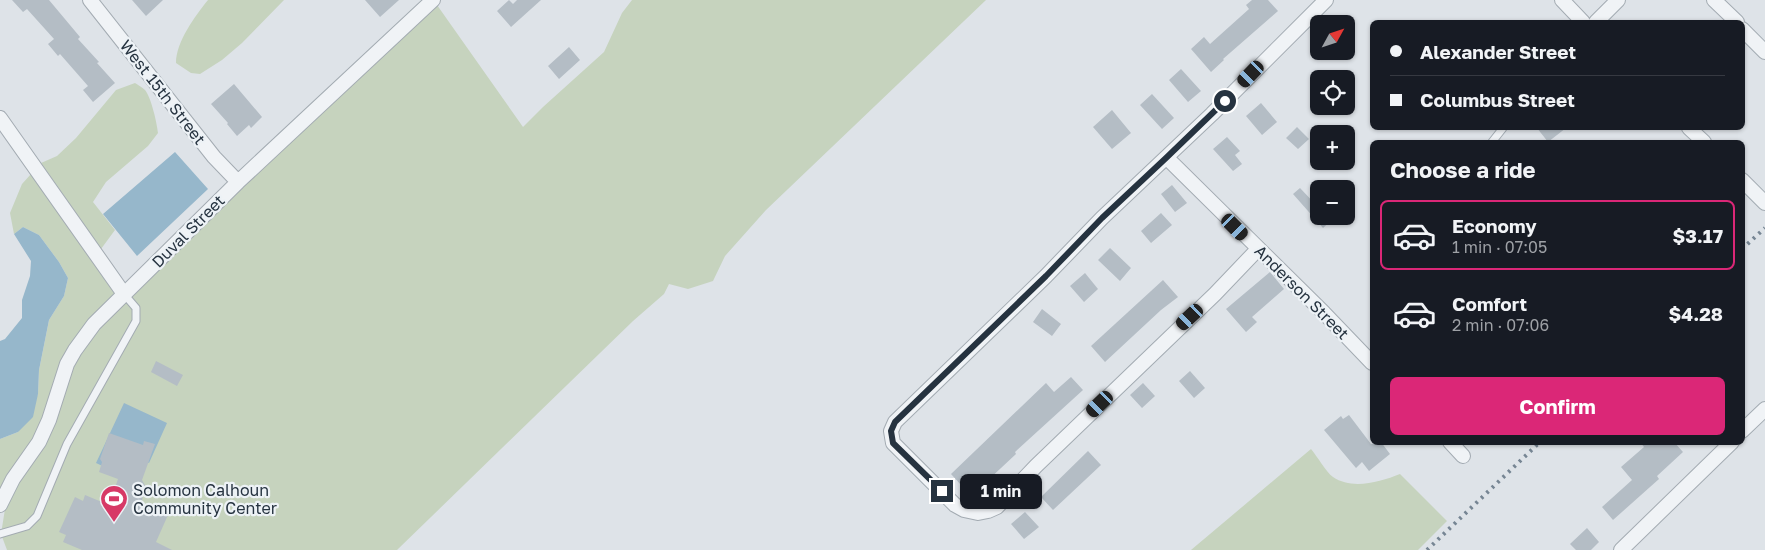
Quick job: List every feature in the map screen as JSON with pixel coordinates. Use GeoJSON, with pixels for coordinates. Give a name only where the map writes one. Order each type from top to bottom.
{"type":"FeatureCollection","features":[{"type":"Feature","properties":{"kind":"street","name":"West 15th Street"},"geometry":{"type":"LineString","coordinates":[[90,0],[214,157],[238,182]]}},
{"type":"Feature","properties":{"kind":"street","name":"Duval Street"},"geometry":{"type":"LineString","coordinates":[[0,505],[13,479],[39,442],[49,420],[60,382],[75,350],[94,324],[238,182],[433,0]]}},
{"type":"Feature","properties":{"kind":"street"},"geometry":{"type":"LineString","coordinates":[[1258,249],[1215,294],[1036,466],[997,507],[988,511],[973,513],[955,505],[897,448],[891,437],[892,427],[895,422],[1326,0]]}},
{"type":"Feature","properties":{"kind":"street"},"geometry":{"type":"LineString","coordinates":[[1562,0],[1581,20]]}},
{"type":"Feature","properties":{"kind":"street"},"geometry":{"type":"LineString","coordinates":[[1598,20],[1618,0]]}},
{"type":"Feature","properties":{"kind":"street"},"geometry":{"type":"LineString","coordinates":[[1714,0],[1735,20]]}},
{"type":"Feature","properties":{"kind":"street"},"geometry":{"type":"LineString","coordinates":[[1745,31],[1765,52]]}},
{"type":"Feature","properties":{"kind":"street"},"geometry":{"type":"LineString","coordinates":[[0,118],[124,294]]}},
{"type":"Feature","properties":{"kind":"street"},"geometry":{"type":"LineString","coordinates":[[1691,130],[1702,140]]}},
{"type":"Feature","properties":{"kind":"street","name":"Anderson Street"},"geometry":{"type":"LineString","coordinates":[[1166,158],[1324,313],[1370,361]]}},
{"type":"Feature","properties":{"kind":"street"},"geometry":{"type":"LineString","coordinates":[[1745,183],[1765,202]]}},
{"type":"Feature","properties":{"kind":"street"},"geometry":{"type":"LineString","coordinates":[[1745,428],[1765,409]]}},
{"type":"Feature","properties":{"kind":"street"},"geometry":{"type":"LineString","coordinates":[[1453,445],[1463,456]]}},
{"type":"Feature","properties":{"kind":"street"},"geometry":{"type":"LineString","coordinates":[[1621,550],[1729,445]]}},
{"type":"Feature","properties":{"kind":"lane"},"geometry":{"type":"LineString","coordinates":[[1494,140],[1501,130]]}},
{"type":"Feature","properties":{"kind":"lane"},"geometry":{"type":"LineString","coordinates":[[0,534],[27,526],[37,516],[67,444],[136,321],[136,308],[124,294]]}},
{"type":"Feature","properties":{"kind":"green space"},"geometry":{"type":"Polygon","coordinates":[[[208,0],[284,0],[242,43],[222,60],[200,74],[191,73],[176,63],[177,55],[187,30],[208,0]]]}},
{"type":"Feature","properties":{"kind":"green space"},"geometry":{"type":"Polygon","coordinates":[[[632,0],[986,0],[766,210],[725,256],[713,281],[688,289],[669,284],[664,294],[633,321],[397,550],[7,550],[1,534],[5,509],[80,353],[99,328],[224,204],[437,5],[523,127],[604,52],[622,13],[632,0]]]}},
{"type":"Feature","properties":{"kind":"green space"},"geometry":{"type":"Polygon","coordinates":[[[135,83],[147,93],[158,133],[148,146],[106,182],[93,202],[115,230],[101,249],[41,163],[57,156],[76,138],[116,90],[135,83]]]}},
{"type":"Feature","properties":{"kind":"green space"},"geometry":{"type":"Polygon","coordinates":[[[31,174],[115,294],[61,362],[33,440],[0,490],[0,439],[18,432],[38,394],[39,370],[49,320],[64,296],[68,278],[39,235],[23,227],[14,234],[10,213],[22,184],[31,174]]]}},
{"type":"Feature","properties":{"kind":"green space"},"geometry":{"type":"Polygon","coordinates":[[[1311,449],[1330,475],[1341,481],[1357,484],[1375,482],[1400,474],[1447,521],[1418,550],[1191,550],[1311,449]]]}},
{"type":"Feature","properties":{"kind":"water"},"geometry":{"type":"Polygon","coordinates":[[[175,152],[208,189],[137,256],[103,214],[175,152]]]}},
{"type":"Feature","properties":{"kind":"water"},"geometry":{"type":"Polygon","coordinates":[[[23,227],[39,235],[68,278],[64,296],[49,320],[39,370],[38,394],[33,417],[18,432],[0,439],[0,341],[5,339],[22,318],[22,300],[30,276],[31,261],[14,234],[23,227]]]}},
{"type":"Feature","properties":{"kind":"water"},"geometry":{"type":"Polygon","coordinates":[[[124,403],[167,423],[149,463],[114,447],[122,475],[96,463],[124,403]]]}},
{"type":"Feature","properties":{"kind":"building"},"geometry":{"type":"Polygon","coordinates":[[[12,0],[49,0],[80,37],[78,39],[99,62],[97,63],[115,83],[93,102],[83,90],[88,86],[60,54],[58,56],[48,44],[54,39],[27,9],[23,12],[12,0]]]}},
{"type":"Feature","properties":{"kind":"building"},"geometry":{"type":"Polygon","coordinates":[[[132,0],[163,0],[146,16],[132,0]]]}},
{"type":"Feature","properties":{"kind":"building"},"geometry":{"type":"Polygon","coordinates":[[[365,0],[399,0],[380,17],[365,0]]]}},
{"type":"Feature","properties":{"kind":"building"},"geometry":{"type":"Polygon","coordinates":[[[509,0],[513,4],[517,0],[541,0],[511,27],[497,11],[509,0]]]}},
{"type":"Feature","properties":{"kind":"building"},"geometry":{"type":"Polygon","coordinates":[[[1252,0],[1268,0],[1278,11],[1223,59],[1211,72],[1191,49],[1204,37],[1210,44],[1249,9],[1246,5],[1252,0]]]}},
{"type":"Feature","properties":{"kind":"building"},"geometry":{"type":"Polygon","coordinates":[[[569,47],[580,60],[559,79],[548,66],[569,47]]]}},
{"type":"Feature","properties":{"kind":"building"},"geometry":{"type":"Polygon","coordinates":[[[1181,69],[1201,91],[1188,102],[1169,80],[1181,69]]]}},
{"type":"Feature","properties":{"kind":"building"},"geometry":{"type":"Polygon","coordinates":[[[234,84],[262,117],[251,128],[249,125],[237,136],[211,104],[234,84]]]}},
{"type":"Feature","properties":{"kind":"building"},"geometry":{"type":"Polygon","coordinates":[[[1152,94],[1174,118],[1162,129],[1140,105],[1152,94]]]}},
{"type":"Feature","properties":{"kind":"building"},"geometry":{"type":"Polygon","coordinates":[[[1261,103],[1277,122],[1262,135],[1246,116],[1261,103]]]}},
{"type":"Feature","properties":{"kind":"building"},"geometry":{"type":"Polygon","coordinates":[[[1112,110],[1131,133],[1112,149],[1093,127],[1112,110]]]}},
{"type":"Feature","properties":{"kind":"building"},"geometry":{"type":"Polygon","coordinates":[[[1297,127],[1309,139],[1298,149],[1286,138],[1297,127]]]}},
{"type":"Feature","properties":{"kind":"building"},"geometry":{"type":"Polygon","coordinates":[[[1539,130],[1563,130],[1551,140],[1546,140],[1539,130]]]}},
{"type":"Feature","properties":{"kind":"building"},"geometry":{"type":"Polygon","coordinates":[[[1227,137],[1240,151],[1235,155],[1242,164],[1233,171],[1213,149],[1227,137]]]}},
{"type":"Feature","properties":{"kind":"building"},"geometry":{"type":"Polygon","coordinates":[[[1172,185],[1187,203],[1175,212],[1161,194],[1172,185]]]}},
{"type":"Feature","properties":{"kind":"building"},"geometry":{"type":"Polygon","coordinates":[[[1300,188],[1310,199],[1310,213],[1293,194],[1300,188]]]}},
{"type":"Feature","properties":{"kind":"building"},"geometry":{"type":"Polygon","coordinates":[[[1161,213],[1172,225],[1151,243],[1141,231],[1161,213]]]}},
{"type":"Feature","properties":{"kind":"building"},"geometry":{"type":"Polygon","coordinates":[[[1110,248],[1131,268],[1120,281],[1098,260],[1110,248]]]}},
{"type":"Feature","properties":{"kind":"building"},"geometry":{"type":"Polygon","coordinates":[[[1270,272],[1284,289],[1252,317],[1257,322],[1246,332],[1226,309],[1270,272]]]}},
{"type":"Feature","properties":{"kind":"building"},"geometry":{"type":"Polygon","coordinates":[[[1085,273],[1098,289],[1084,302],[1070,286],[1085,273]]]}},
{"type":"Feature","properties":{"kind":"building"},"geometry":{"type":"Polygon","coordinates":[[[1163,280],[1178,297],[1161,310],[1105,362],[1091,346],[1163,280]]]}},
{"type":"Feature","properties":{"kind":"building"},"geometry":{"type":"Polygon","coordinates":[[[1042,309],[1061,324],[1052,336],[1033,322],[1042,309]]]}},
{"type":"Feature","properties":{"kind":"building"},"geometry":{"type":"Polygon","coordinates":[[[156,361],[183,375],[177,386],[151,372],[156,361]]]}},
{"type":"Feature","properties":{"kind":"building"},"geometry":{"type":"Polygon","coordinates":[[[1190,371],[1205,388],[1194,398],[1179,381],[1190,371]]]}},
{"type":"Feature","properties":{"kind":"building"},"geometry":{"type":"Polygon","coordinates":[[[1071,377],[1083,390],[1015,452],[1016,454],[971,496],[951,474],[1046,383],[1054,392],[1071,377]]]}},
{"type":"Feature","properties":{"kind":"building"},"geometry":{"type":"Polygon","coordinates":[[[1143,383],[1155,396],[1142,408],[1130,395],[1143,383]]]}},
{"type":"Feature","properties":{"kind":"building"},"geometry":{"type":"Polygon","coordinates":[[[1349,415],[1370,445],[1383,445],[1390,454],[1369,471],[1362,462],[1356,468],[1324,430],[1341,416],[1343,419],[1349,415]]]}},
{"type":"Feature","properties":{"kind":"building","name":"Solomon Calhoun Community Center"},"geometry":{"type":"Polygon","coordinates":[[[109,433],[143,445],[144,441],[155,444],[142,480],[146,487],[141,503],[168,515],[156,542],[172,550],[82,550],[63,542],[66,535],[59,532],[75,497],[83,501],[85,495],[109,505],[118,479],[99,472],[102,462],[100,459],[109,433]]]}},
{"type":"Feature","properties":{"kind":"building"},"geometry":{"type":"Polygon","coordinates":[[[1642,445],[1677,445],[1683,452],[1657,476],[1659,479],[1613,520],[1602,507],[1632,480],[1621,467],[1644,447],[1642,445]]]}},
{"type":"Feature","properties":{"kind":"building"},"geometry":{"type":"Polygon","coordinates":[[[1088,451],[1101,465],[1053,510],[1041,497],[1088,451]]]}},
{"type":"Feature","properties":{"kind":"building"},"geometry":{"type":"Polygon","coordinates":[[[1025,512],[1039,527],[1024,539],[1011,524],[1025,512]]]}},
{"type":"Feature","properties":{"kind":"building"},"geometry":{"type":"Polygon","coordinates":[[[1587,528],[1599,542],[1591,550],[1576,550],[1570,544],[1587,528]]]}},
{"type":"Feature","properties":{"kind":"railway"},"geometry":{"type":"LineString","coordinates":[[1745,246],[1765,228]]}},
{"type":"Feature","properties":{"kind":"railway"},"geometry":{"type":"LineString","coordinates":[[1427,550],[1537,445]]}},
{"type":"Feature","properties":{"kind":"place","name":"Solomon Calhoun Community Center"},"geometry":{"type":"Point","coordinates":[114,523]}},
{"type":"Feature","properties":{"kind":"route"},"geometry":{"type":"LineString","coordinates":[[942,491],[893,443],[891,431],[895,422],[1046,276],[1102,218],[1225,101]]}}]}
